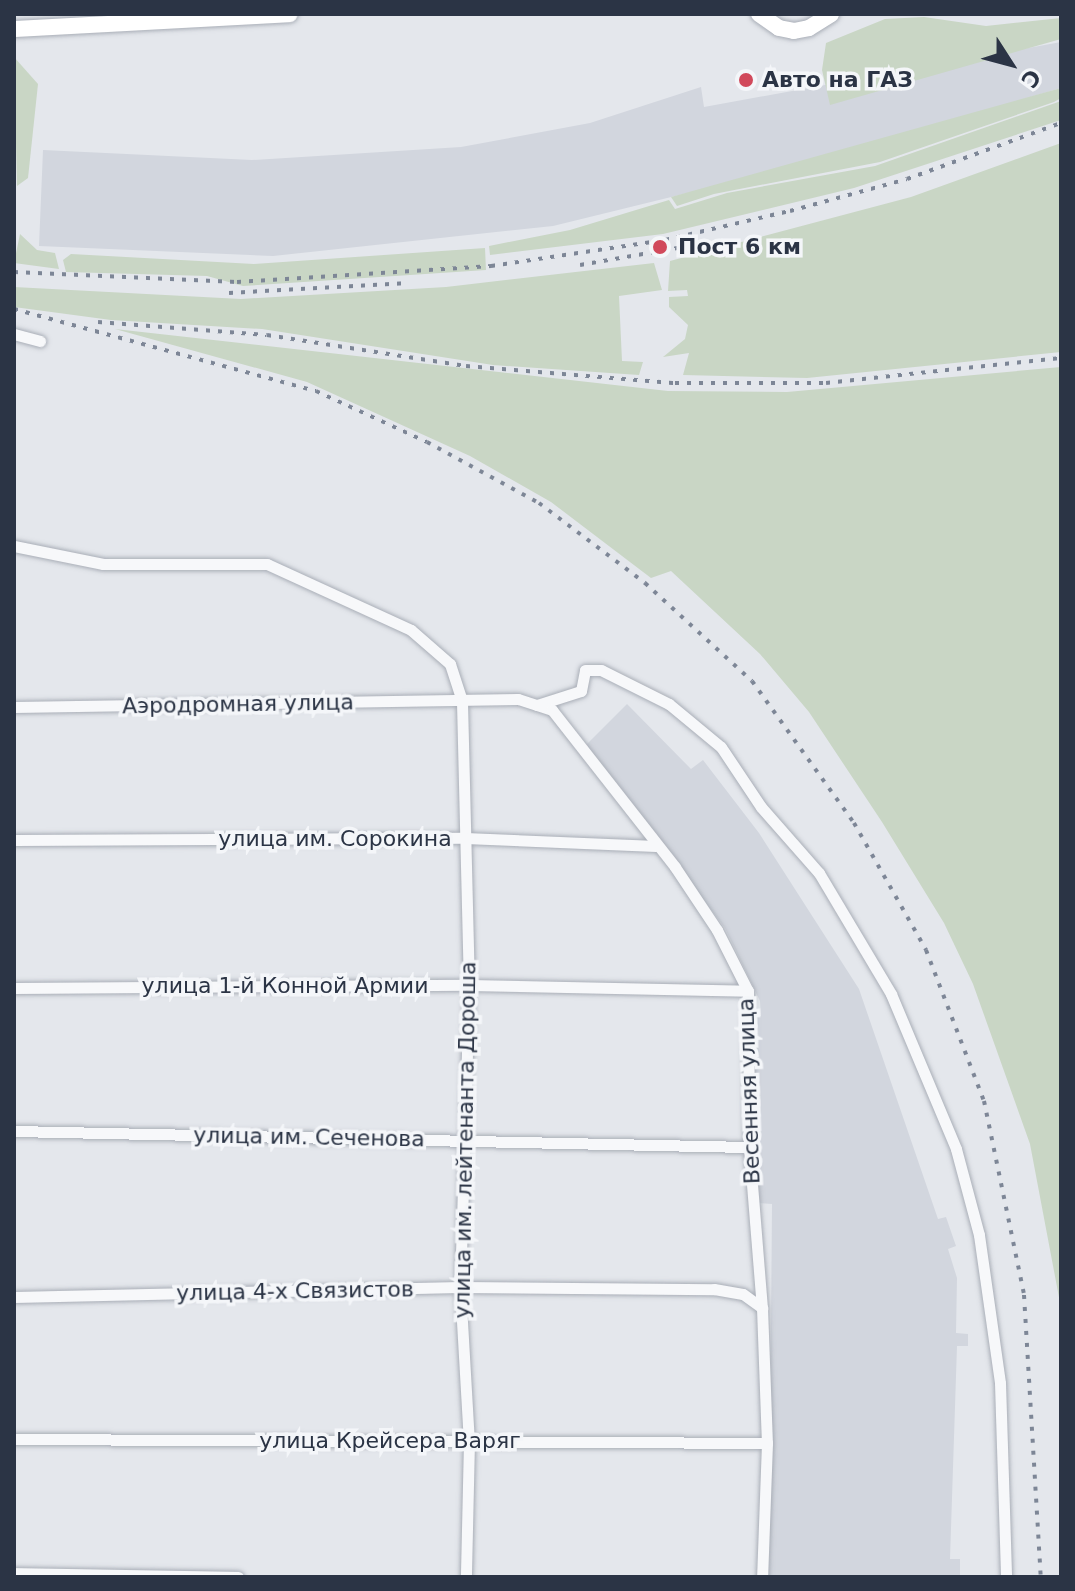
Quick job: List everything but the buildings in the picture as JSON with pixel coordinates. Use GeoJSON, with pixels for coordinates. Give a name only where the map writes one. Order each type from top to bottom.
{"type":"FeatureCollection","features":[{"type":"Feature","properties":{"kind":"main road"},"geometry":{"type":"LineString","coordinates":[[14,29],[290,14]]}},
{"type":"Feature","properties":{"kind":"main road"},"geometry":{"type":"LineString","coordinates":[[759,14],[779,28],[794,31],[846,14]]}},
{"type":"Feature","properties":{"kind":"street"},"geometry":{"type":"LineString","coordinates":[[14,334],[40,341]]}},
{"type":"Feature","properties":{"kind":"street","name":"улица им. лейтенанта Дороша"},"geometry":{"type":"LineString","coordinates":[[14,546],[103,564],[267,564],[411,630],[450,664],[462,702],[469,985],[461,1140],[460,1287],[469,1441],[466,1577]]}},
{"type":"Feature","properties":{"kind":"street"},"geometry":{"type":"LineString","coordinates":[[462,702],[518,699],[537,705],[581,691],[585,670],[601,670],[669,704],[721,747],[761,807],[819,873],[891,994],[956,1149],[979,1235],[1000,1383],[1006,1577]]}},
{"type":"Feature","properties":{"kind":"street","name":"Аэродромная улица"},"geometry":{"type":"LineString","coordinates":[[14,707],[462,702]]}},
{"type":"Feature","properties":{"kind":"street","name":"Весенняя улица"},"geometry":{"type":"LineString","coordinates":[[537,705],[552,710],[575,737],[656,846],[717,930],[748,991],[749,1147],[762,1308],[767,1443],[762,1577]]}},
{"type":"Feature","properties":{"kind":"street","name":"улица им. Сорокина"},"geometry":{"type":"LineString","coordinates":[[14,840],[465,838],[656,846]]}},
{"type":"Feature","properties":{"kind":"street","name":"улица 1-й Конной Армии"},"geometry":{"type":"LineString","coordinates":[[14,988],[469,985],[748,991]]}},
{"type":"Feature","properties":{"kind":"street","name":"улица им. Сеченова"},"geometry":{"type":"LineString","coordinates":[[14,1131],[749,1147]]}},
{"type":"Feature","properties":{"kind":"street","name":"улица 4-х Связистов"},"geometry":{"type":"LineString","coordinates":[[14,1297],[460,1287],[714,1289],[743,1294],[762,1308]]}},
{"type":"Feature","properties":{"kind":"street","name":"улица Крейсера Варяг"},"geometry":{"type":"LineString","coordinates":[[14,1439],[767,1443]]}},
{"type":"Feature","properties":{"kind":"street"},"geometry":{"type":"LineString","coordinates":[[14,1573],[238,1577]]}},
{"type":"Feature","properties":{"kind":"shaded area"},"geometry":{"type":"Polygon","coordinates":[[[1061,42],[1061,88],[798,166],[553,226],[273,256],[39,246],[43,150],[252,160],[461,147],[590,123],[701,87],[704,107],[1061,42]]]}},
{"type":"Feature","properties":{"kind":"shaded area"},"geometry":{"type":"Polygon","coordinates":[[[627,704],[691,769],[703,760],[759,833],[859,989],[938,1219],[946,1217],[956,1246],[948,1249],[957,1278],[956,1333],[968,1334],[968,1346],[957,1346],[950,1559],[960,1559],[960,1577],[769,1577],[772,1204],[759,1203],[753,1156],[753,1017],[761,1016],[760,1001],[725,928],[586,745],[627,704]]]}},
{"type":"Feature","properties":{"kind":"green space"},"geometry":{"type":"Polygon","coordinates":[[[924,17],[986,26],[1061,18],[1061,39],[830,105],[822,70],[826,43],[885,19],[924,17]]]}},
{"type":"Feature","properties":{"kind":"green space"},"geometry":{"type":"Polygon","coordinates":[[[14,57],[38,84],[28,178],[17,186],[14,57]]]}},
{"type":"Feature","properties":{"kind":"green space"},"geometry":{"type":"Polygon","coordinates":[[[1061,88],[1061,98],[1054,102],[880,162],[714,194],[677,206],[671,197],[1061,88]]]}},
{"type":"Feature","properties":{"kind":"green space"},"geometry":{"type":"Polygon","coordinates":[[[1061,101],[1061,120],[854,188],[663,234],[490,255],[489,246],[570,230],[669,200],[675,209],[727,193],[875,166],[1061,101]]]}},
{"type":"Feature","properties":{"kind":"green space"},"geometry":{"type":"Polygon","coordinates":[[[1061,143],[1061,352],[807,378],[683,375],[689,353],[663,357],[685,339],[688,325],[669,307],[669,297],[688,296],[687,290],[668,291],[670,261],[911,197],[1061,143]]]}},
{"type":"Feature","properties":{"kind":"green space"},"geometry":{"type":"Polygon","coordinates":[[[20,234],[37,250],[55,253],[59,269],[14,263],[20,234]]]}},
{"type":"Feature","properties":{"kind":"green space"},"geometry":{"type":"Polygon","coordinates":[[[485,248],[486,270],[243,286],[207,276],[66,272],[63,260],[71,254],[254,264],[485,248]]]}},
{"type":"Feature","properties":{"kind":"green space"},"geometry":{"type":"Polygon","coordinates":[[[654,263],[662,290],[619,296],[622,361],[643,362],[639,375],[493,365],[262,329],[111,320],[14,307],[14,287],[241,299],[446,287],[654,263]]]}},
{"type":"Feature","properties":{"kind":"green space"},"geometry":{"type":"Polygon","coordinates":[[[115,329],[668,391],[787,392],[1061,367],[1061,1308],[1030,1144],[973,984],[944,923],[882,822],[809,712],[760,654],[671,571],[651,578],[551,502],[470,456],[307,382],[115,329]]]}},
{"type":"Feature","properties":{"kind":"railway"},"geometry":{"type":"LineString","coordinates":[[14,272],[237,282],[491,266],[665,240],[790,211],[907,179],[1061,123]]}},
{"type":"Feature","properties":{"kind":"railway"},"geometry":{"type":"LineString","coordinates":[[580,265],[706,243]]}},
{"type":"Feature","properties":{"kind":"railway"},"geometry":{"type":"LineString","coordinates":[[229,293],[409,283]]}},
{"type":"Feature","properties":{"kind":"railway"},"geometry":{"type":"LineString","coordinates":[[14,309],[316,391],[427,442],[539,503],[645,583],[752,681],[854,823],[926,950],[984,1101],[1024,1295],[1041,1577]]}},
{"type":"Feature","properties":{"kind":"railway"},"geometry":{"type":"LineString","coordinates":[[98,322],[267,335],[466,366],[675,383],[826,383],[1061,358]]}},
{"type":"Feature","properties":{"kind":"place","name":"Авто на ГАЗ"},"geometry":{"type":"Point","coordinates":[746,80]}},
{"type":"Feature","properties":{"kind":"place","name":"Пост 6 км"},"geometry":{"type":"Point","coordinates":[660,247]}}]}
